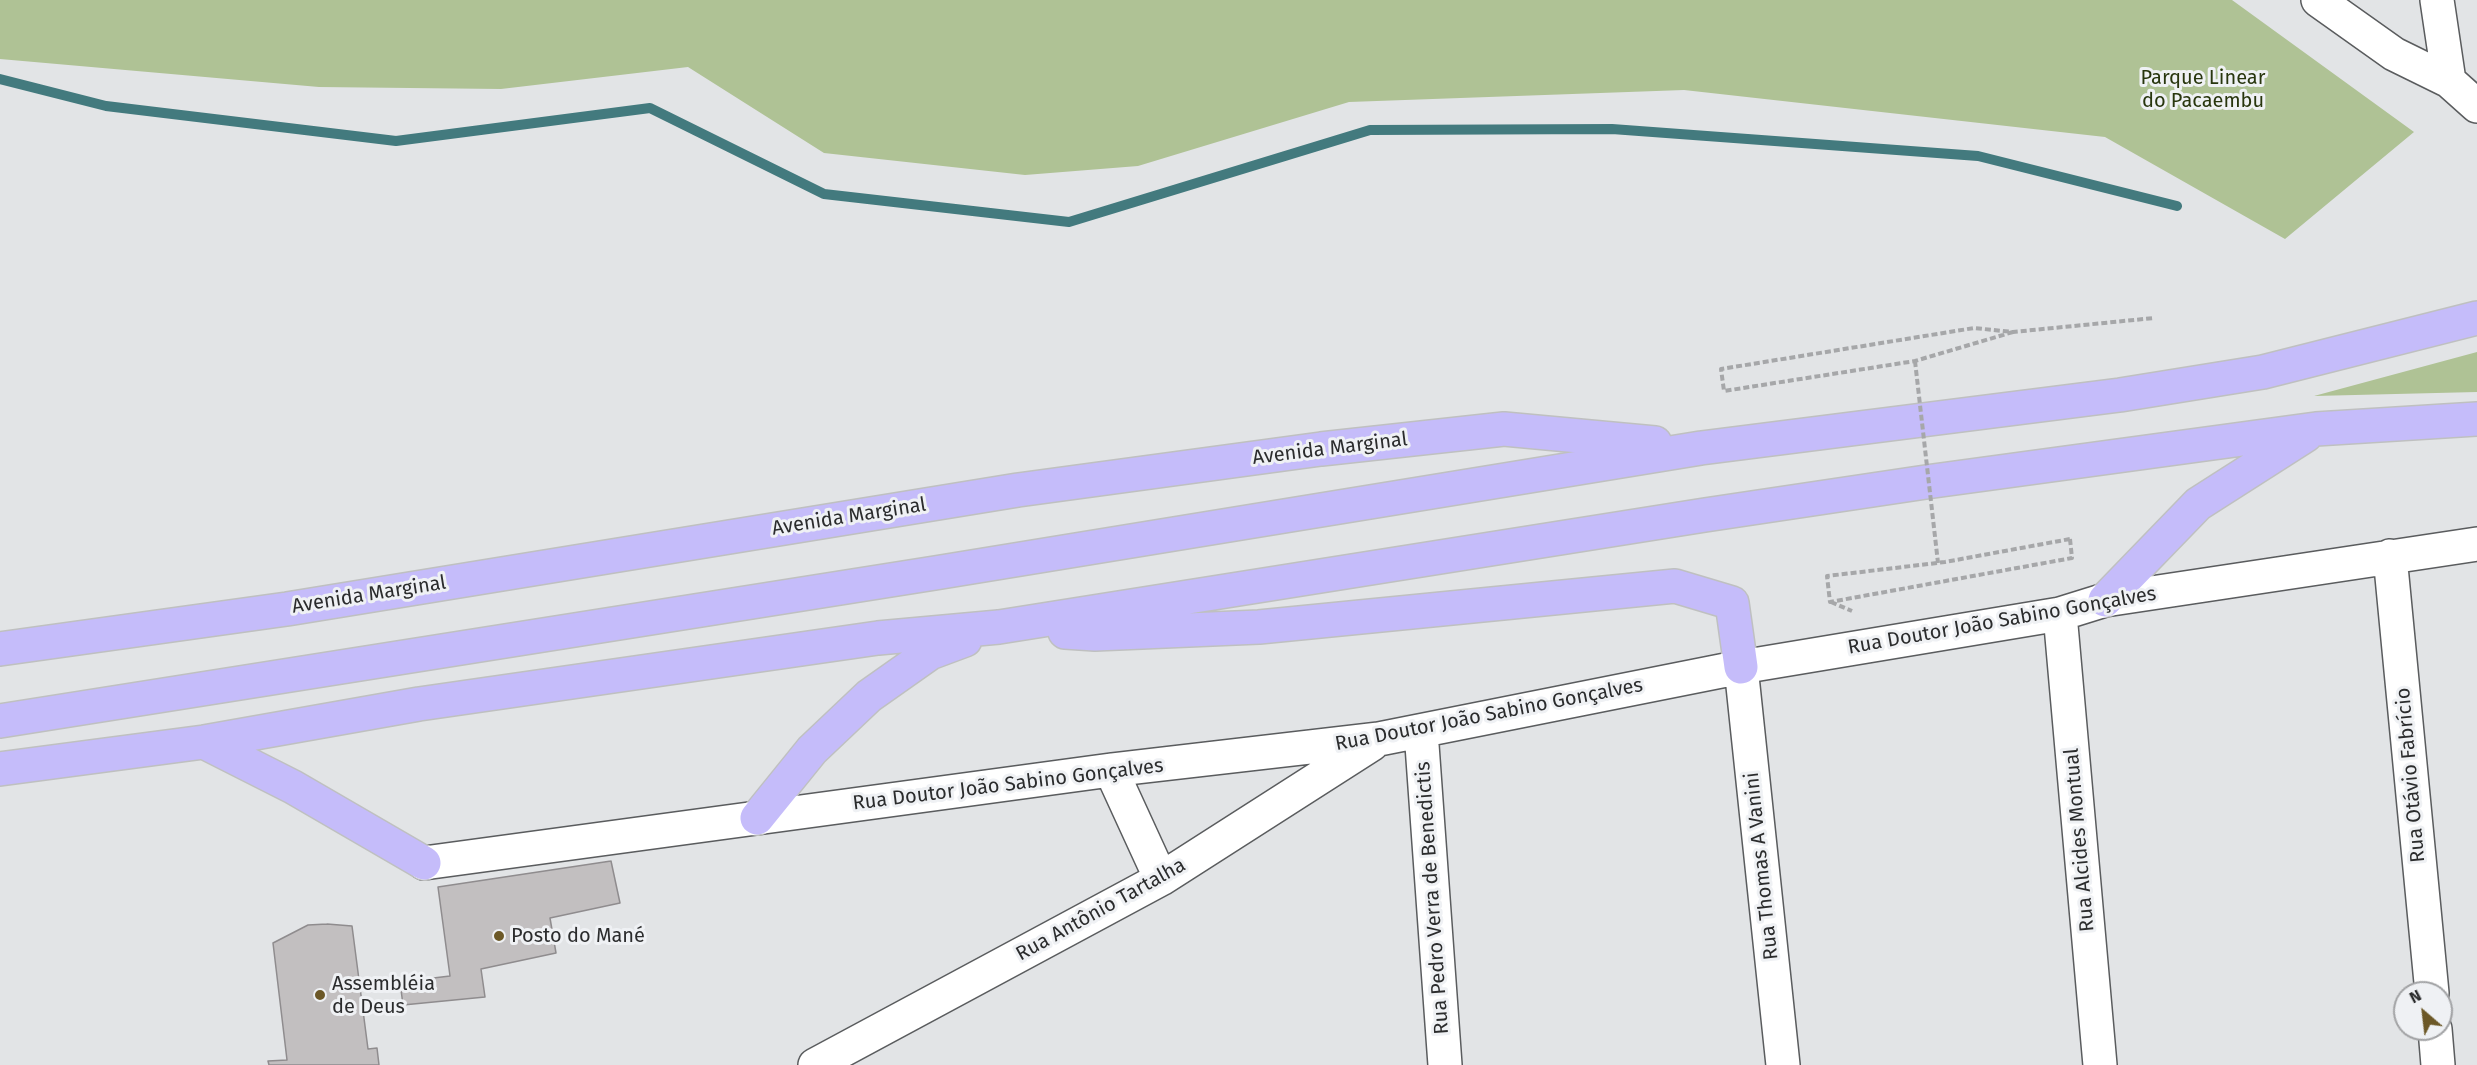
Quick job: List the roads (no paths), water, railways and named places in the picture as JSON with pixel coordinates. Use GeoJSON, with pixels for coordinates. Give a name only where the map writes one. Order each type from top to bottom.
{"type":"FeatureCollection","features":[{"type":"Feature","properties":{"kind":"main road"},"geometry":{"type":"LineString","coordinates":[[0,721],[924,575],[1701,448],[2120,395],[2263,372],[2477,318]]}},
{"type":"Feature","properties":{"kind":"main road"},"geometry":{"type":"LineString","coordinates":[[0,769],[204,742],[443,701],[878,638],[999,627],[1705,515],[2316,429],[2477,419]]}},
{"type":"Feature","properties":{"kind":"main road","name":"Avenida Marginal"},"geometry":{"type":"LineString","coordinates":[[0,649],[287,609],[1018,490],[1321,449],[1504,429],[1701,448]]}},
{"type":"Feature","properties":{"kind":"main road"},"geometry":{"type":"LineString","coordinates":[[2105,600],[2198,504],[2316,429]]}},
{"type":"Feature","properties":{"kind":"main road"},"geometry":{"type":"LineString","coordinates":[[757,818],[812,750],[869,696],[930,653],[999,627],[1095,634],[1259,627],[1675,586],[1732,603],[1741,667]]}},
{"type":"Feature","properties":{"kind":"main road"},"geometry":{"type":"LineString","coordinates":[[204,742],[293,787],[424,863]]}},
{"type":"Feature","properties":{"kind":"street"},"geometry":{"type":"LineString","coordinates":[[2318,0],[2394,54],[2449,81],[2477,106]]}},
{"type":"Feature","properties":{"kind":"street"},"geometry":{"type":"LineString","coordinates":[[2437,0],[2449,81]]}},
{"type":"Feature","properties":{"kind":"street","name":"Rua Doutor João Sabino Gonçalves"},"geometry":{"type":"LineString","coordinates":[[424,863],[1111,770],[1379,739],[1741,667],[2060,614],[2105,600],[2477,544]]}},
{"type":"Feature","properties":{"kind":"street","name":"Rua Otávio Fabrício"},"geometry":{"type":"LineString","coordinates":[[2390,556],[2431,981]]}},
{"type":"Feature","properties":{"kind":"street","name":"Rua Alcides Montual"},"geometry":{"type":"LineString","coordinates":[[2060,614],[2100,1065]]}},
{"type":"Feature","properties":{"kind":"street","name":"Rua Thomas A Vanini"},"geometry":{"type":"LineString","coordinates":[[1741,667],[1783,1065]]}},
{"type":"Feature","properties":{"kind":"street","name":"Rua Pedro Verra de Benedictis"},"geometry":{"type":"LineString","coordinates":[[1421,731],[1445,1065]]}},
{"type":"Feature","properties":{"kind":"street","name":"Rua Antônio Tartalha"},"geometry":{"type":"LineString","coordinates":[[816,1065],[1161,879],[1379,739]]}},
{"type":"Feature","properties":{"kind":"street"},"geometry":{"type":"LineString","coordinates":[[1111,770],[1161,879]]}},
{"type":"Feature","properties":{"kind":"street"},"geometry":{"type":"LineString","coordinates":[[2436,1041],[2438,1065]]}},
{"type":"Feature","properties":{"kind":"waterway"},"geometry":{"type":"LineString","coordinates":[[0,79],[106,106],[396,141],[650,108],[824,194],[1069,222],[1370,130],[1612,129],[1978,156],[2177,206]]}},
{"type":"Feature","properties":{"kind":"place","name":"Posto do Mané"},"geometry":{"type":"Point","coordinates":[499,936]}},
{"type":"Feature","properties":{"kind":"place","name":"Assembléia de Deus"},"geometry":{"type":"Point","coordinates":[320,995]}},
{"type":"Feature","properties":{"kind":"park label","name":"Parque Linear do Pacaembu"},"geometry":{"type":"Point","coordinates":[2203,90]}}]}
